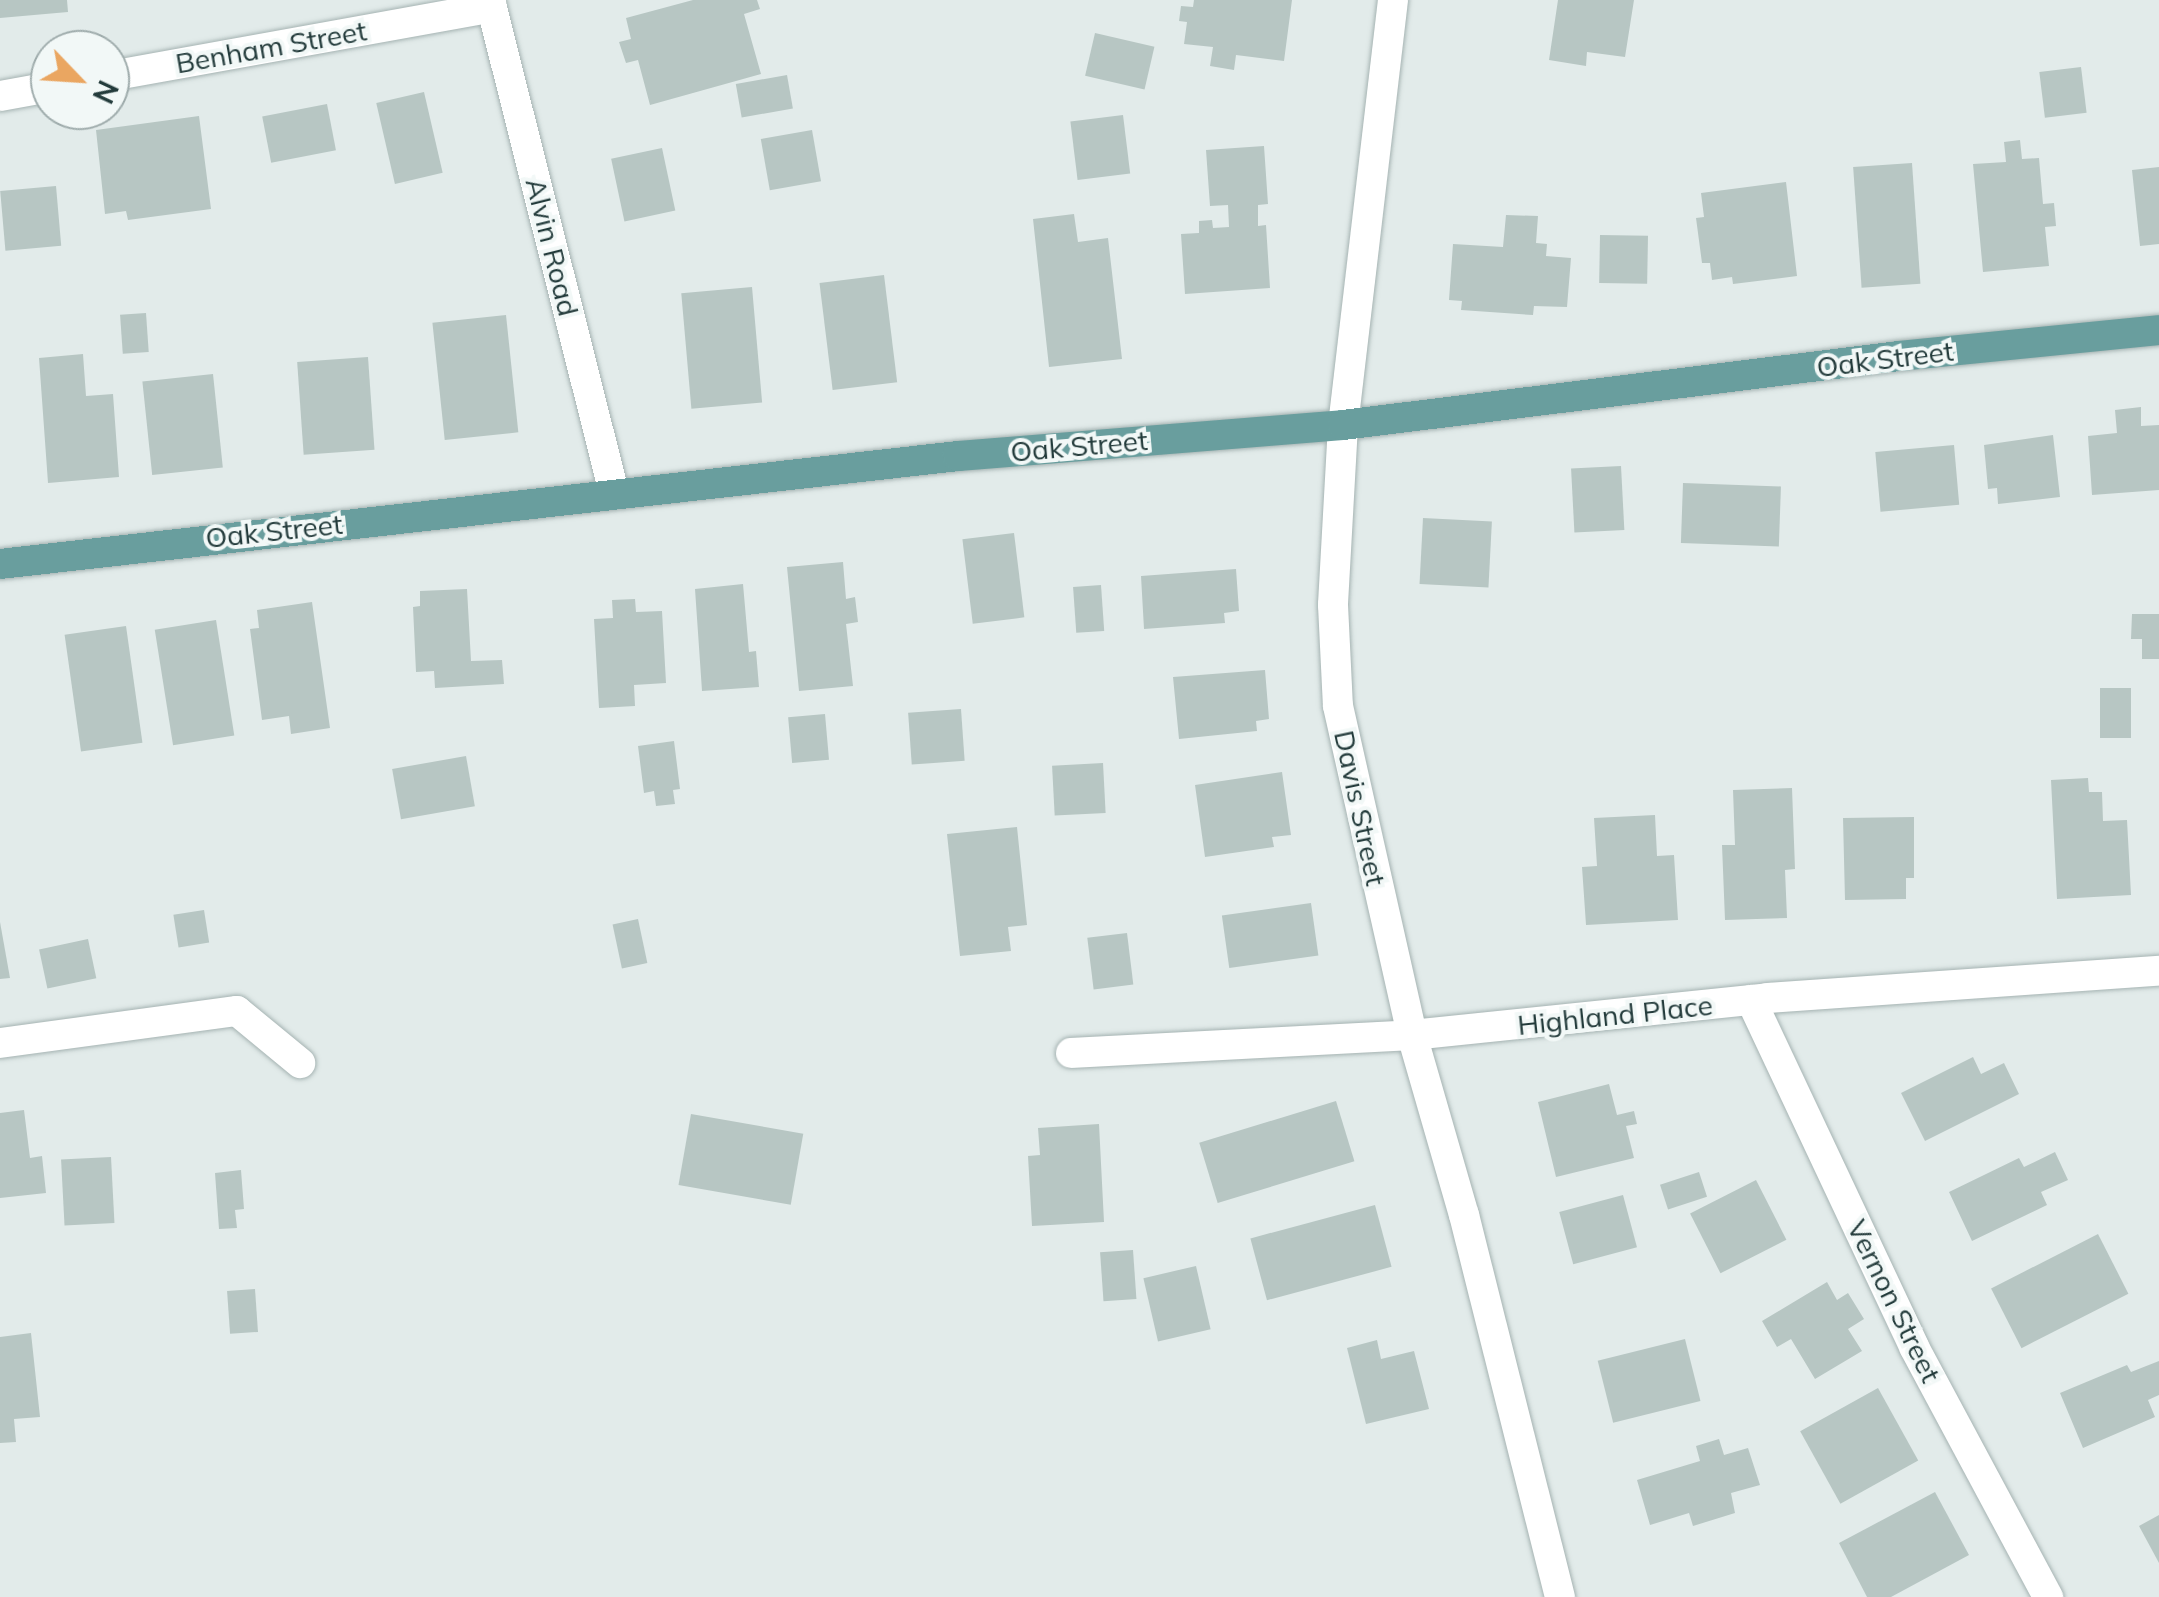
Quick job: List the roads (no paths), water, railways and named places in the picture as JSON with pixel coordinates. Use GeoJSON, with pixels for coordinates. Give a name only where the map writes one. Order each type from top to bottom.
{"type":"FeatureCollection","features":[{"type":"Feature","properties":{"kind":"main road","name":"Oak Street"},"geometry":{"type":"LineString","coordinates":[[0,564],[958,456],[1344,425],[1899,356],[2159,330]]}},
{"type":"Feature","properties":{"kind":"street","name":"Davis Street"},"geometry":{"type":"LineString","coordinates":[[1393,0],[1344,425],[1333,606],[1338,706],[1412,1035],[1464,1215],[1560,1597]]}},
{"type":"Feature","properties":{"kind":"street","name":"Benham Street"},"geometry":{"type":"LineString","coordinates":[[130,72],[491,4]]}},
{"type":"Feature","properties":{"kind":"street","name":"Alvin Road"},"geometry":{"type":"LineString","coordinates":[[491,4],[614,493]]}},
{"type":"Feature","properties":{"kind":"street"},"geometry":{"type":"LineString","coordinates":[[0,96],[30,91]]}},
{"type":"Feature","properties":{"kind":"street","name":"Highland Place"},"geometry":{"type":"LineString","coordinates":[[1071,1053],[1412,1035],[1751,1000],[2159,971]]}},
{"type":"Feature","properties":{"kind":"street","name":"Vernon Street"},"geometry":{"type":"LineString","coordinates":[[1751,1000],[1914,1347],[2048,1597]]}},
{"type":"Feature","properties":{"kind":"street"},"geometry":{"type":"LineString","coordinates":[[0,1043],[236,1011],[300,1063]]}}]}
